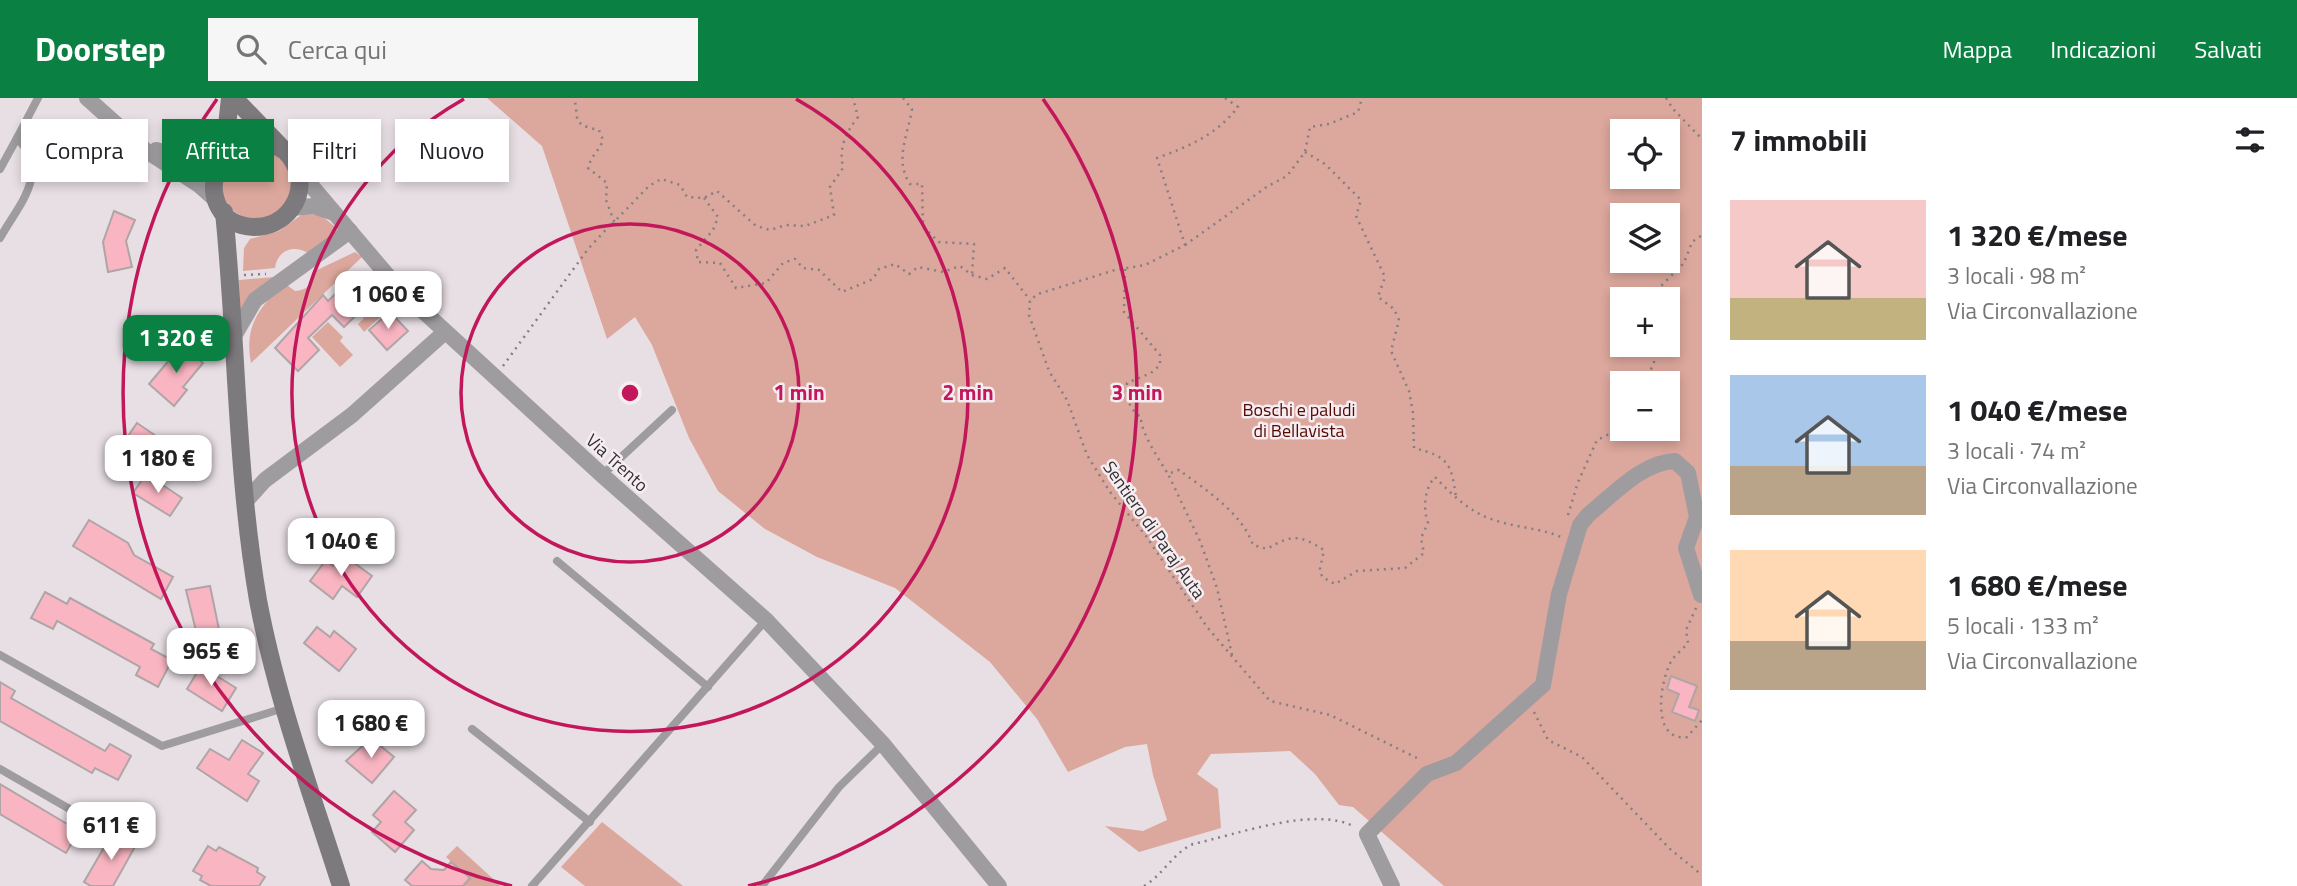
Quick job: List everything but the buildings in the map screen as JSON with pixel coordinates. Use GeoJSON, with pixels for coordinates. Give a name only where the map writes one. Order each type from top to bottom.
{"type":"FeatureCollection","features":[{"type":"Feature","properties":{"kind":"main road"},"geometry":{"type":"LineString","coordinates":[[232,98],[288,155]]}},
{"type":"Feature","properties":{"kind":"main road"},"geometry":{"type":"LineString","coordinates":[[229,119],[232,98]]}},
{"type":"Feature","properties":{"kind":"main road"},"geometry":{"type":"LineString","coordinates":[[274,145],[285,151]]}},
{"type":"Feature","properties":{"kind":"main road"},"geometry":{"type":"LineString","coordinates":[[213,182],[220,207],[230,276],[246,501],[258,600],[284,708],[341,886]]}},
{"type":"Feature","properties":{"kind":"main road"},"geometry":{"type":"LineString","coordinates":[[220,207],[238,223],[256,227],[276,222],[292,208],[299,190],[299,182]]}},
{"type":"Feature","properties":{"kind":"main road"},"geometry":{"type":"LineString","coordinates":[[230,276],[236,247],[256,227]]}},
{"type":"Feature","properties":{"kind":"street"},"geometry":{"type":"LineString","coordinates":[[87,98],[111,119]]}},
{"type":"Feature","properties":{"kind":"street"},"geometry":{"type":"LineString","coordinates":[[148,152],[199,185],[220,207]]}},
{"type":"Feature","properties":{"kind":"street","name":"Via Trento"},"geometry":{"type":"LineString","coordinates":[[308,182],[399,289],[602,475],[766,620],[883,744],[999,886]]}},
{"type":"Feature","properties":{"kind":"street"},"geometry":{"type":"LineString","coordinates":[[292,208],[313,206],[335,214]]}},
{"type":"Feature","properties":{"kind":"street"},"geometry":{"type":"LineString","coordinates":[[234,336],[255,300],[350,231]]}},
{"type":"Feature","properties":{"kind":"street"},"geometry":{"type":"LineString","coordinates":[[246,501],[265,480],[352,415],[445,332]]}},
{"type":"Feature","properties":{"kind":"street"},"geometry":{"type":"LineString","coordinates":[[1392,886],[1367,834],[1427,774],[1456,763],[1543,685],[1559,594],[1580,525],[1588,515],[1649,467],[1663,461],[1675,461],[1688,473],[1697,517],[1686,548],[1701,595]]}},
{"type":"Feature","properties":{"kind":"lane"},"geometry":{"type":"LineString","coordinates":[[0,169],[38,98]]}},
{"type":"Feature","properties":{"kind":"lane"},"geometry":{"type":"LineString","coordinates":[[0,238],[33,179],[30,152],[17,138]]}},
{"type":"Feature","properties":{"kind":"lane"},"geometry":{"type":"LineString","coordinates":[[602,475],[672,410]]}},
{"type":"Feature","properties":{"kind":"lane"},"geometry":{"type":"LineString","coordinates":[[557,561],[708,687]]}},
{"type":"Feature","properties":{"kind":"lane"},"geometry":{"type":"LineString","coordinates":[[532,886],[766,620]]}},
{"type":"Feature","properties":{"kind":"lane"},"geometry":{"type":"LineString","coordinates":[[0,654],[162,746],[284,708]]}},
{"type":"Feature","properties":{"kind":"lane"},"geometry":{"type":"LineString","coordinates":[[472,729],[590,822]]}},
{"type":"Feature","properties":{"kind":"lane"},"geometry":{"type":"LineString","coordinates":[[762,886],[839,787],[883,744]]}},
{"type":"Feature","properties":{"kind":"lane"},"geometry":{"type":"LineString","coordinates":[[0,769],[80,816]]}},
{"type":"Feature","properties":{"kind":"path"},"geometry":{"type":"LineString","coordinates":[[574,98],[577,119],[586,127],[599,130],[603,139],[600,149],[591,156],[588,168],[607,183],[606,200],[614,213],[612,224]]}},
{"type":"Feature","properties":{"kind":"path"},"geometry":{"type":"LineString","coordinates":[[495,377],[589,249],[649,186],[661,179],[680,185],[687,197],[704,198],[717,191],[756,226],[770,230],[786,225],[805,226],[834,215],[830,187],[842,168],[840,152],[846,133],[858,117],[853,98]]}},
{"type":"Feature","properties":{"kind":"path"},"geometry":{"type":"LineString","coordinates":[[903,98],[912,109],[908,132],[902,144],[903,173],[910,184],[922,184],[923,227],[939,242],[974,244],[972,275]]}},
{"type":"Feature","properties":{"kind":"path"},"geometry":{"type":"LineString","coordinates":[[1185,245],[1157,158],[1198,143],[1223,125],[1238,107],[1225,98]]}},
{"type":"Feature","properties":{"kind":"path"},"geometry":{"type":"LineString","coordinates":[[704,198],[718,217],[713,230],[696,250],[698,261],[720,263],[736,288],[766,283],[783,263],[795,259],[803,268],[818,270],[842,292],[873,278],[878,269],[895,264],[909,274],[918,267],[943,272],[960,266],[972,275],[988,279],[1005,268],[1030,300],[1038,294],[1125,268],[1145,265],[1185,245],[1268,186],[1287,176],[1305,152],[1310,127],[1329,124],[1358,112],[1362,98]]}},
{"type":"Feature","properties":{"kind":"path"},"geometry":{"type":"LineString","coordinates":[[1667,98],[1672,109],[1702,139]]}},
{"type":"Feature","properties":{"kind":"path"},"geometry":{"type":"LineString","coordinates":[[1305,152],[1325,164],[1361,200],[1356,216],[1385,277],[1378,297],[1394,309],[1399,320],[1391,351],[1409,391],[1415,448],[1445,458],[1450,467],[1456,497]]}},
{"type":"Feature","properties":{"kind":"path"},"geometry":{"type":"LineString","coordinates":[[1661,287],[1684,263],[1692,242],[1702,235]]}},
{"type":"Feature","properties":{"kind":"path"},"geometry":{"type":"LineString","coordinates":[[1125,268],[1122,289],[1124,312],[1160,355],[1160,365],[1151,373],[1127,383],[1128,403],[1141,418],[1143,434],[1156,449],[1200,541],[1217,588],[1231,656]]}},
{"type":"Feature","properties":{"kind":"path"},"geometry":{"type":"LineString","coordinates":[[230,276],[292,272]]}},
{"type":"Feature","properties":{"kind":"path","name":"Sentiero di Paraj Auta"},"geometry":{"type":"LineString","coordinates":[[1030,300],[1029,314],[1049,370],[1068,400],[1087,455],[1110,492],[1146,536],[1207,627],[1231,656],[1269,701],[1330,715],[1419,758],[1427,774]]}},
{"type":"Feature","properties":{"kind":"path"},"geometry":{"type":"LineString","coordinates":[[1168,474],[1180,470],[1193,480],[1238,519],[1248,530],[1253,545],[1267,549],[1284,539],[1304,538],[1324,550],[1320,569],[1322,577],[1335,584],[1357,570],[1405,568],[1424,553],[1421,538],[1428,523],[1423,509],[1430,483],[1435,477],[1466,507],[1495,521],[1545,530],[1561,537]]}},
{"type":"Feature","properties":{"kind":"path"},"geometry":{"type":"LineString","coordinates":[[1701,595],[1686,630],[1688,643],[1672,660],[1663,682],[1661,712],[1670,733],[1678,738],[1687,737],[1702,720]]}},
{"type":"Feature","properties":{"kind":"path"},"geometry":{"type":"LineString","coordinates":[[1527,700],[1548,740],[1581,757],[1670,849],[1702,875]]}},
{"type":"Feature","properties":{"kind":"path"},"geometry":{"type":"LineString","coordinates":[[1144,886],[1159,877],[1185,848],[1264,826],[1288,821],[1344,821],[1367,834]]}},
{"type":"Feature","properties":{"kind":"green space","name":"Boschi e paludi di Bellavista"},"geometry":{"type":"Polygon","coordinates":[[[487,98],[1702,98],[1702,886],[1444,886],[1353,807],[1339,805],[1315,774],[1290,751],[1211,754],[1197,774],[1218,789],[1221,828],[1139,852],[1105,826],[1143,831],[1167,820],[1147,744],[1125,747],[1068,772],[1037,719],[990,662],[895,588],[817,557],[765,529],[718,491],[689,438],[652,345],[635,317],[607,339],[542,146],[487,98]]]}},
{"type":"Feature","properties":{"kind":"green space"},"geometry":{"type":"Polygon","coordinates":[[[274,154],[285,164],[288,182],[291,182],[291,191],[285,204],[276,213],[263,219],[249,219],[236,213],[227,204],[221,191],[221,182],[274,182],[274,154]]]}},
{"type":"Feature","properties":{"kind":"green space"},"geometry":{"type":"Polygon","coordinates":[[[304,213],[322,216],[339,230],[308,253],[291,249],[282,253],[275,268],[243,271],[244,248],[250,239],[279,231],[304,213]]]}},
{"type":"Feature","properties":{"kind":"green space"},"geometry":{"type":"Polygon","coordinates":[[[355,252],[362,257],[251,363],[249,350],[252,328],[261,310],[275,292],[284,283],[295,291],[306,288],[315,271],[355,252]]]}},
{"type":"Feature","properties":{"kind":"green space"},"geometry":{"type":"Polygon","coordinates":[[[274,277],[240,311],[239,280],[274,277]]]}},
{"type":"Feature","properties":{"kind":"green space"},"geometry":{"type":"Polygon","coordinates":[[[378,281],[397,301],[364,332],[358,324],[364,318],[361,315],[383,295],[374,285],[378,281]]]}},
{"type":"Feature","properties":{"kind":"green space"},"geometry":{"type":"Polygon","coordinates":[[[328,322],[343,337],[340,341],[353,355],[340,367],[312,337],[328,322]]]}},
{"type":"Feature","properties":{"kind":"green space"},"geometry":{"type":"Polygon","coordinates":[[[602,822],[683,886],[585,886],[561,867],[602,822]]]}},
{"type":"Feature","properties":{"kind":"green space"},"geometry":{"type":"Polygon","coordinates":[[[457,846],[501,886],[463,886],[469,878],[446,857],[457,846]]]}}]}
